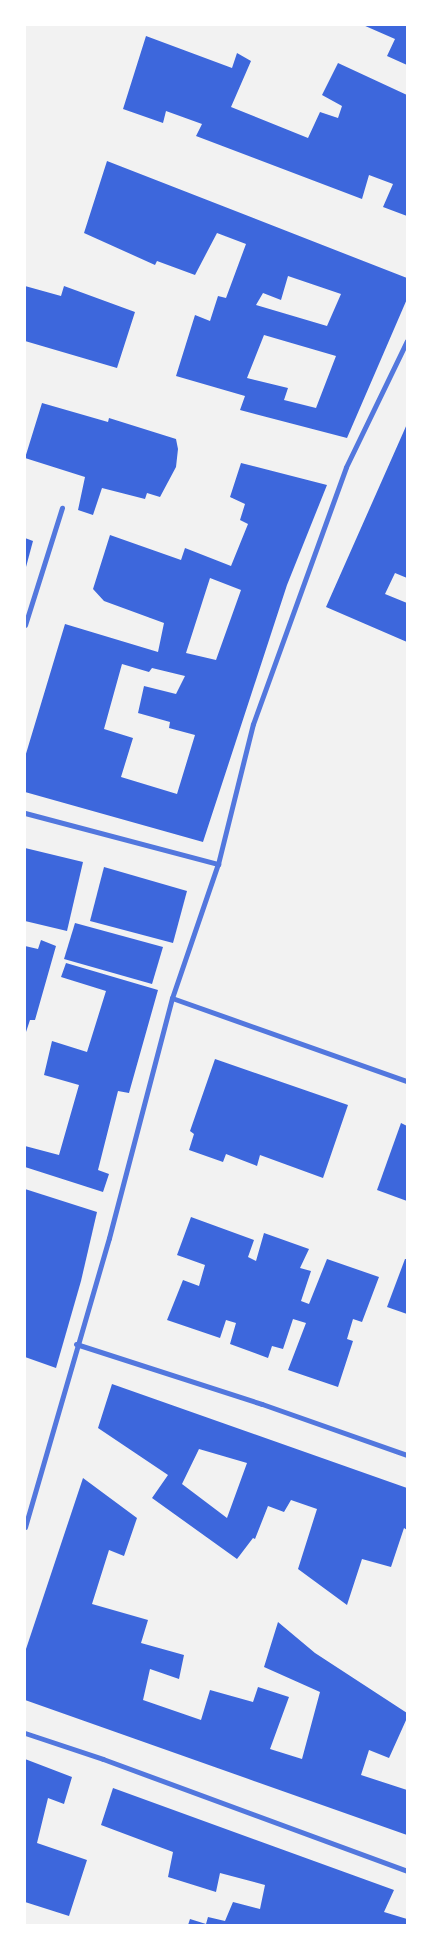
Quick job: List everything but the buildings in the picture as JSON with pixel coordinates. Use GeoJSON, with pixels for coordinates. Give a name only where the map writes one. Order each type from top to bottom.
{"type":"FeatureCollection","features":[{"type":"Feature","properties":{"kind":"street"},"geometry":{"type":"LineString","coordinates":[[25,1527],[76,1344],[109,1238],[172,998],[218,864],[253,724],[346,467],[407,341]]}},
{"type":"Feature","properties":{"kind":"street"},"geometry":{"type":"LineString","coordinates":[[25,625],[62,508]]}},
{"type":"Feature","properties":{"kind":"street"},"geometry":{"type":"LineString","coordinates":[[25,813],[218,864]]}},
{"type":"Feature","properties":{"kind":"street"},"geometry":{"type":"LineString","coordinates":[[172,998],[407,1081]]}},
{"type":"Feature","properties":{"kind":"street"},"geometry":{"type":"LineString","coordinates":[[76,1344],[262,1404],[407,1455]]}},
{"type":"Feature","properties":{"kind":"street"},"geometry":{"type":"LineString","coordinates":[[25,1733],[103,1759],[407,1871]]}}]}
